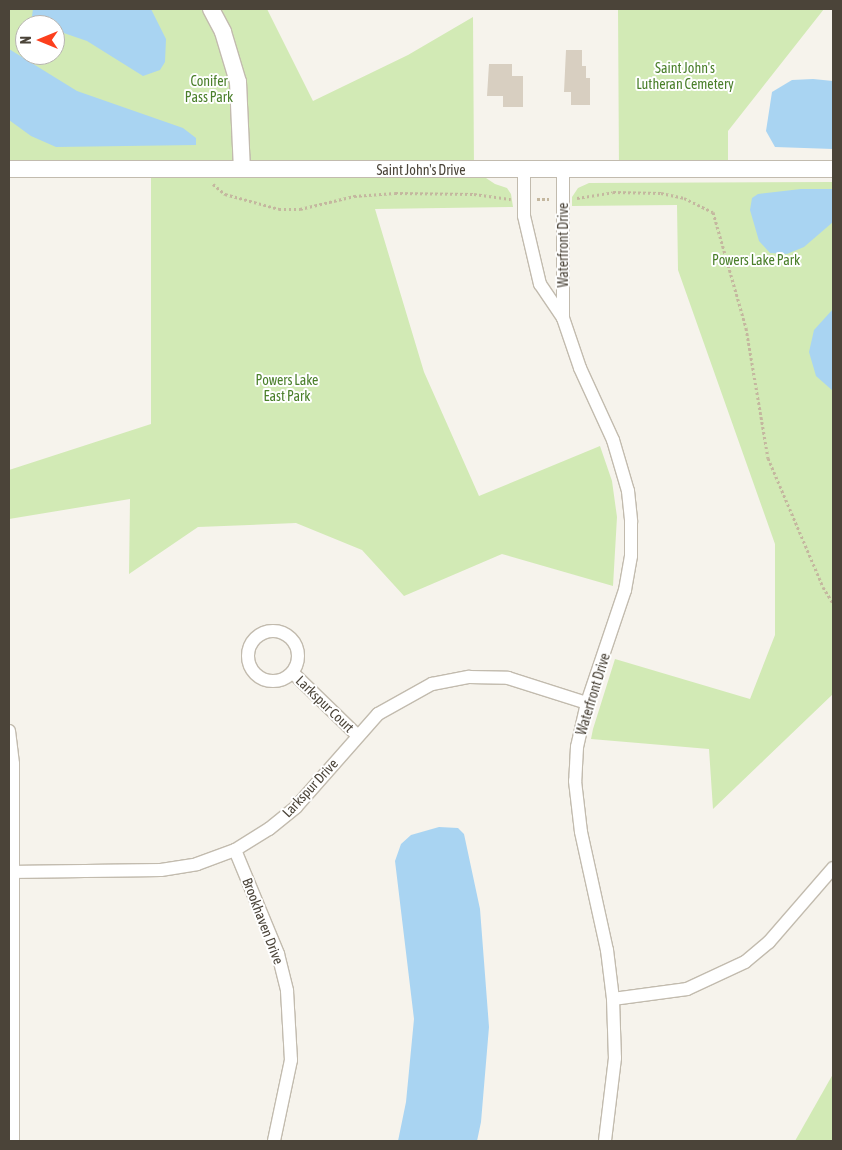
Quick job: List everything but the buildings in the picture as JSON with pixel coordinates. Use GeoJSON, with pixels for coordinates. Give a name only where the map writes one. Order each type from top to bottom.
{"type":"FeatureCollection","features":[{"type":"Feature","properties":{"kind":"street"},"geometry":{"type":"LineString","coordinates":[[211,9],[223,32],[238,82],[242,169]]}},
{"type":"Feature","properties":{"kind":"street","name":"Saint John's Drive"},"geometry":{"type":"LineString","coordinates":[[9,169],[563,171],[833,169]]}},
{"type":"Feature","properties":{"kind":"street","name":"Waterfront Drive"},"geometry":{"type":"LineString","coordinates":[[524,170],[524,199],[529,247],[540,284],[563,318],[580,368],[622,464],[632,522],[631,556],[626,590],[587,703],[577,747],[576,804],[607,950],[613,999],[615,1058],[605,1141]]}},
{"type":"Feature","properties":{"kind":"street","name":"Waterfront Drive"},"geometry":{"type":"LineString","coordinates":[[563,171],[563,318]]}},
{"type":"Feature","properties":{"kind":"street","name":"Larkspur Court"},"geometry":{"type":"LineString","coordinates":[[270,631],[279,631],[293,640],[299,656],[293,673],[287,678],[271,682],[256,675],[251,669],[248,654],[254,639],[270,631]]}},
{"type":"Feature","properties":{"kind":"street","name":"Larkspur Court"},"geometry":{"type":"LineString","coordinates":[[293,673],[357,735]]}},
{"type":"Feature","properties":{"kind":"street","name":"Larkspur Drive"},"geometry":{"type":"LineString","coordinates":[[11,872],[161,870],[197,864],[235,850],[269,829],[296,806],[357,735],[378,714],[402,698],[432,684],[469,677],[508,678],[587,703]]}},
{"type":"Feature","properties":{"kind":"street"},"geometry":{"type":"LineString","coordinates":[[9,731],[13,764],[11,872],[11,1126],[13,1141]]}},
{"type":"Feature","properties":{"kind":"street","name":"Brookhaven Drive"},"geometry":{"type":"LineString","coordinates":[[235,850],[278,954],[287,991],[291,1060],[274,1141]]}},
{"type":"Feature","properties":{"kind":"street"},"geometry":{"type":"LineString","coordinates":[[613,999],[687,988],[745,962],[769,942],[833,868]]}},
{"type":"Feature","properties":{"kind":"path"},"geometry":{"type":"LineString","coordinates":[[212,169],[214,188],[225,194],[279,209],[300,209],[354,196],[395,193],[453,193],[524,199],[586,198],[613,192],[661,193],[684,198],[712,212],[746,328],[768,458],[823,587],[833,603]]}},
{"type":"Feature","properties":{"kind":"green space","name":"Powers Lake East Park"},"geometry":{"type":"Polygon","coordinates":[[[9,9],[267,9],[313,101],[408,55],[473,17],[474,170],[495,184],[507,188],[511,194],[513,207],[375,209],[424,372],[479,496],[600,446],[612,481],[617,517],[613,586],[502,554],[404,596],[362,550],[296,523],[198,527],[129,574],[130,499],[9,519],[9,470],[151,424],[151,169],[9,169],[9,9]]]}},
{"type":"Feature","properties":{"kind":"green space","name":"Saint John's Lutheran Cemetery"},"geometry":{"type":"Polygon","coordinates":[[[618,9],[824,9],[728,131],[728,170],[619,171],[618,9]]]}},
{"type":"Feature","properties":{"kind":"green space","name":"Powers Lake Park"},"geometry":{"type":"Polygon","coordinates":[[[833,182],[833,694],[713,809],[709,749],[591,739],[593,729],[615,659],[750,699],[775,635],[775,544],[678,270],[677,205],[572,206],[572,197],[578,188],[589,183],[833,182]]]}},
{"type":"Feature","properties":{"kind":"green space"},"geometry":{"type":"Polygon","coordinates":[[[833,1074],[833,1141],[795,1141],[833,1074]]]}},
{"type":"Feature","properties":{"kind":"water"},"geometry":{"type":"Polygon","coordinates":[[[33,9],[151,9],[166,39],[165,62],[160,70],[143,76],[87,41],[65,33],[65,15],[32,15],[33,9]]]}},
{"type":"Feature","properties":{"kind":"water"},"geometry":{"type":"Polygon","coordinates":[[[9,49],[15,53],[15,65],[35,65],[77,91],[183,128],[196,138],[196,145],[56,147],[31,136],[9,120],[9,49]]]}},
{"type":"Feature","properties":{"kind":"water"},"geometry":{"type":"Polygon","coordinates":[[[813,79],[833,81],[833,149],[775,147],[766,131],[772,92],[792,80],[813,79]]]}},
{"type":"Feature","properties":{"kind":"water"},"geometry":{"type":"Polygon","coordinates":[[[801,189],[833,189],[833,222],[804,247],[787,254],[770,253],[759,241],[750,210],[752,198],[758,194],[801,189]]]}},
{"type":"Feature","properties":{"kind":"water"},"geometry":{"type":"Polygon","coordinates":[[[833,309],[833,391],[816,376],[809,352],[814,330],[833,309]]]}},
{"type":"Feature","properties":{"kind":"water"},"geometry":{"type":"Polygon","coordinates":[[[439,827],[458,828],[464,834],[480,909],[489,1027],[481,1122],[477,1141],[398,1141],[406,1102],[414,1019],[395,861],[401,844],[411,835],[439,827]]]}},
{"type":"Feature","properties":{"kind":"park label","name":"Conifer Pass Park"},"geometry":{"type":"Point","coordinates":[209,89]}}]}
